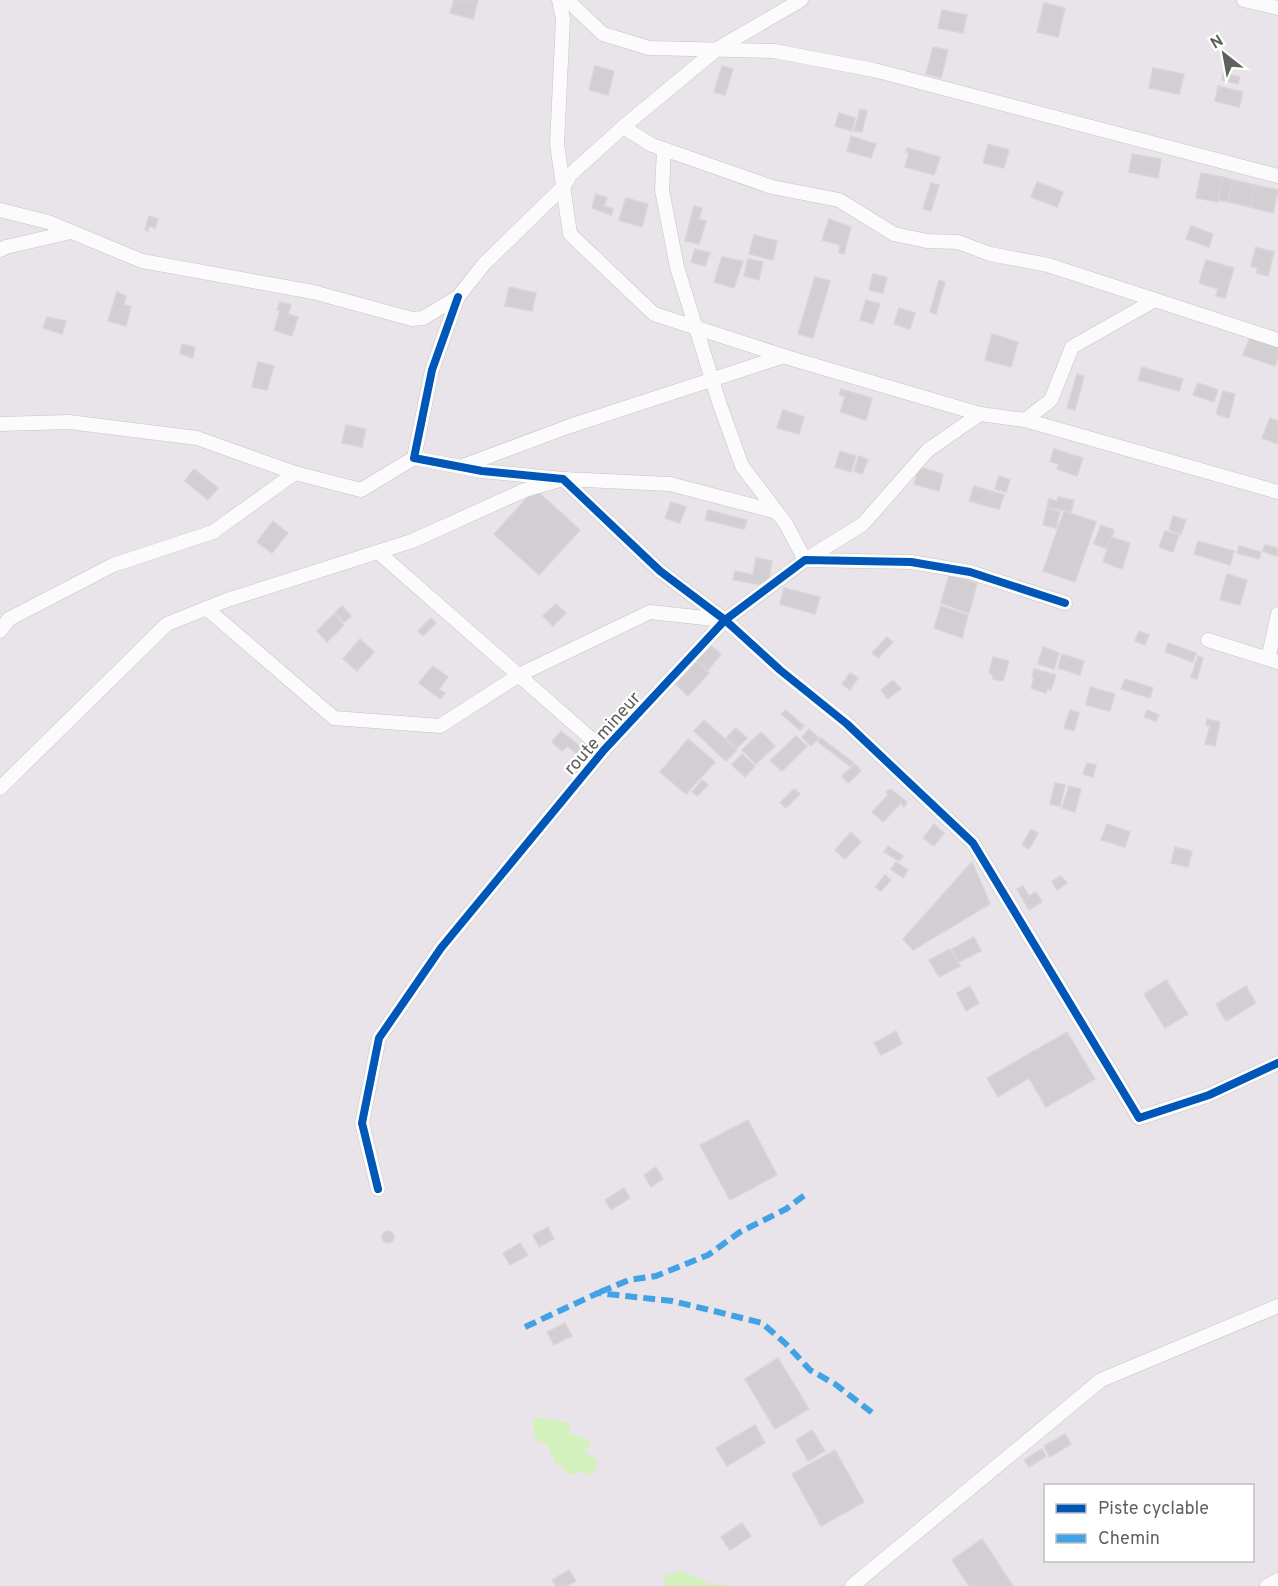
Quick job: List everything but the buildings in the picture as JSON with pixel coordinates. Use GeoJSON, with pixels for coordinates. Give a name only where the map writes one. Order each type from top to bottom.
{"type":"FeatureCollection","features":[{"type":"Feature","properties":{"kind":"street"},"geometry":{"type":"LineString","coordinates":[[559,0],[563,19],[557,144],[570,234],[654,314],[784,356],[980,414],[1025,420],[1278,492]]}},
{"type":"Feature","properties":{"kind":"street"},"geometry":{"type":"LineString","coordinates":[[567,0],[603,34],[649,48],[774,51],[874,70],[1278,176]]}},
{"type":"Feature","properties":{"kind":"street"},"geometry":{"type":"LineString","coordinates":[[414,458],[432,370],[458,297],[484,264],[564,186],[571,174],[623,127],[717,49],[801,0]]}},
{"type":"Feature","properties":{"kind":"street"},"geometry":{"type":"LineString","coordinates":[[1244,0],[1278,8]]}},
{"type":"Feature","properties":{"kind":"street"},"geometry":{"type":"LineString","coordinates":[[623,127],[652,145],[772,187],[839,200],[894,234],[927,241],[958,242],[990,254],[1048,265],[1278,340]]}},
{"type":"Feature","properties":{"kind":"street"},"geometry":{"type":"LineString","coordinates":[[664,149],[662,190],[677,267],[742,466],[786,524],[805,560],[911,562],[970,572],[1065,603]]}},
{"type":"Feature","properties":{"kind":"street"},"geometry":{"type":"LineString","coordinates":[[2,211],[48,222],[142,261],[313,292],[412,320],[423,318],[458,297]]}},
{"type":"Feature","properties":{"kind":"street"},"geometry":{"type":"LineString","coordinates":[[0,250],[71,232]]}},
{"type":"Feature","properties":{"kind":"street"},"geometry":{"type":"LineString","coordinates":[[1025,420],[1051,400],[1072,347],[1155,300]]}},
{"type":"Feature","properties":{"kind":"street"},"geometry":{"type":"LineString","coordinates":[[459,467],[570,426],[784,356]]}},
{"type":"Feature","properties":{"kind":"street","name":"route mineur"},"geometry":{"type":"LineString","coordinates":[[378,1189],[362,1123],[379,1038],[441,948],[604,750],[725,620],[805,560],[862,524],[928,450],[980,414]]}},
{"type":"Feature","properties":{"kind":"street"},"geometry":{"type":"LineString","coordinates":[[0,424],[69,422],[197,438],[295,473],[361,490],[414,458],[482,471],[563,479],[670,484],[777,512]]}},
{"type":"Feature","properties":{"kind":"street"},"geometry":{"type":"LineString","coordinates":[[0,631],[9,619],[113,565],[213,532],[295,473]]}},
{"type":"Feature","properties":{"kind":"street"},"geometry":{"type":"LineString","coordinates":[[0,788],[168,624],[227,600],[412,541],[525,490],[563,479]]}},
{"type":"Feature","properties":{"kind":"street"},"geometry":{"type":"LineString","coordinates":[[563,479],[660,571],[725,620],[847,724],[973,843],[1139,1118],[1209,1095],[1278,1063]]}},
{"type":"Feature","properties":{"kind":"street"},"geometry":{"type":"LineString","coordinates":[[378,552],[604,750]]}},
{"type":"Feature","properties":{"kind":"street"},"geometry":{"type":"LineString","coordinates":[[206,608],[334,718],[440,726],[519,675],[650,612],[725,620]]}},
{"type":"Feature","properties":{"kind":"street"},"geometry":{"type":"LineString","coordinates":[[1208,640],[1273,661],[1278,614]]}},
{"type":"Feature","properties":{"kind":"street"},"geometry":{"type":"LineString","coordinates":[[852,1586],[1101,1380],[1278,1306]]}},
{"type":"Feature","properties":{"kind":"street"},"geometry":{"type":"LineString","coordinates":[[1267,1586],[1278,1580]]}},
{"type":"Feature","properties":{"kind":"shaded area"},"geometry":{"type":"Polygon","coordinates":[[[535,1417],[569,1423],[569,1433],[588,1440],[591,1445],[585,1452],[597,1460],[595,1473],[589,1475],[577,1470],[575,1475],[567,1473],[563,1465],[557,1466],[547,1445],[536,1440],[532,1423],[535,1417]]]}},
{"type":"Feature","properties":{"kind":"shaded area"},"geometry":{"type":"Polygon","coordinates":[[[680,1570],[713,1585],[721,1583],[726,1586],[664,1586],[668,1582],[663,1581],[664,1575],[671,1575],[680,1570]]]}},
{"type":"Feature","properties":{"kind":"marked path"},"geometry":{"type":"LineString","coordinates":[[600,1292],[629,1280],[656,1276],[708,1255],[740,1232],[786,1209],[806,1194]]}},
{"type":"Feature","properties":{"kind":"marked path"},"geometry":{"type":"LineString","coordinates":[[525,1327],[598,1293],[672,1301],[762,1323],[785,1343],[810,1370],[835,1384],[875,1415]]}},
{"type":"Feature","properties":{"kind":"cycle path"},"geometry":{"type":"LineString","coordinates":[[458,297],[432,370],[414,458],[482,471],[563,479],[660,571],[725,620],[780,670],[847,724],[973,843],[1139,1118],[1209,1095],[1278,1063]]}},
{"type":"Feature","properties":{"kind":"cycle path"},"geometry":{"type":"LineString","coordinates":[[378,1189],[362,1123],[379,1038],[441,948],[604,750],[725,620],[805,560],[911,562],[970,572],[1065,603]]}}]}
